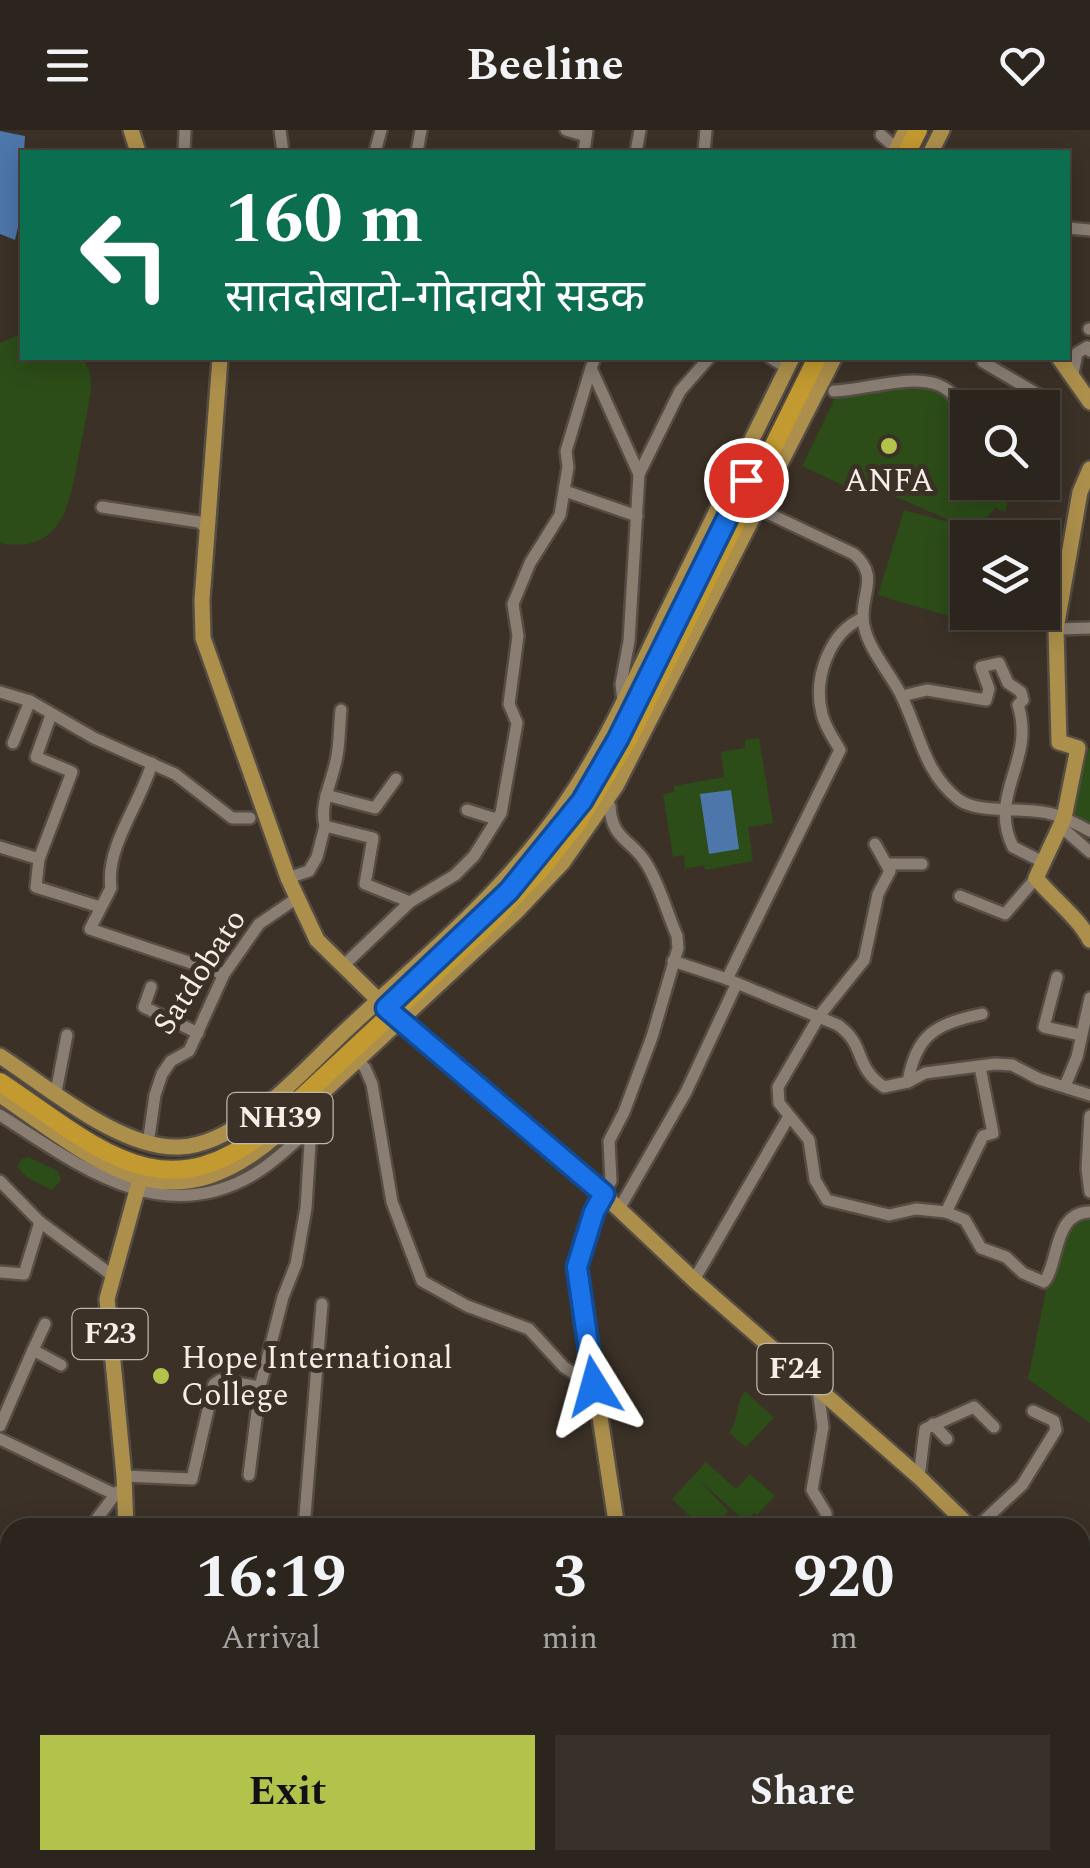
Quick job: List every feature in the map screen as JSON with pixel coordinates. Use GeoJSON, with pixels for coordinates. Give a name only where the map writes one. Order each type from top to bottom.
{"type":"FeatureCollection","features":[{"type":"Feature","properties":{"kind":"highway"},"geometry":{"type":"LineString","coordinates":[[901,150],[918,130]]}},
{"type":"Feature","properties":{"kind":"highway","name":"NH39"},"geometry":{"type":"LineString","coordinates":[[389,1011],[509,891],[582,801],[624,727],[805,360]]}},
{"type":"Feature","properties":{"kind":"highway","name":"NH39"},"geometry":{"type":"LineString","coordinates":[[0,1082],[95,1145],[143,1168],[206,1154],[238,1141],[389,1011],[528,883],[565,840],[596,794],[637,722],[816,360]]}},
{"type":"Feature","properties":{"kind":"highway","name":"NH39"},"geometry":{"type":"LineString","coordinates":[[0,1070],[143,1168]]}},
{"type":"Feature","properties":{"kind":"main road"},"geometry":{"type":"LineString","coordinates":[[220,360],[201,614],[206,650],[288,878],[317,940],[389,1011]]}},
{"type":"Feature","properties":{"kind":"main road"},"geometry":{"type":"LineString","coordinates":[[389,1011],[535,892],[563,862],[606,802],[833,360]]}},
{"type":"Feature","properties":{"kind":"main road"},"geometry":{"type":"LineString","coordinates":[[1061,360],[1090,402]]}},
{"type":"Feature","properties":{"kind":"main road"},"geometry":{"type":"LineString","coordinates":[[0,1094],[90,1154],[143,1168],[172,1182],[214,1177],[248,1159],[292,1122],[358,1060],[389,1011],[542,836],[590,766],[790,363]]}},
{"type":"Feature","properties":{"kind":"main road"},"geometry":{"type":"LineString","coordinates":[[1060,605],[1080,492],[1090,469]]}},
{"type":"Feature","properties":{"kind":"main road"},"geometry":{"type":"LineString","coordinates":[[1056,630],[1059,742],[1084,746],[1062,822],[1036,878],[1082,926],[1090,940]]}},
{"type":"Feature","properties":{"kind":"main road","name":"F24"},"geometry":{"type":"LineString","coordinates":[[389,1011],[604,1194],[694,1280],[919,1477],[960,1518]]}},
{"type":"Feature","properties":{"kind":"main road"},"geometry":{"type":"LineString","coordinates":[[0,1056],[116,1132],[143,1168]]}},
{"type":"Feature","properties":{"kind":"main road","name":"F23"},"geometry":{"type":"LineString","coordinates":[[125,1518],[107,1299],[143,1168]]}},
{"type":"Feature","properties":{"kind":"main road"},"geometry":{"type":"LineString","coordinates":[[604,1194],[594,1212],[577,1267],[615,1518]]}},
{"type":"Feature","properties":{"kind":"street"},"geometry":{"type":"LineString","coordinates":[[566,130],[587,133]]}},
{"type":"Feature","properties":{"kind":"street"},"geometry":{"type":"LineString","coordinates":[[881,135],[899,150]]}},
{"type":"Feature","properties":{"kind":"street"},"geometry":{"type":"LineString","coordinates":[[1073,374],[1077,352],[1087,348],[1090,351]]}},
{"type":"Feature","properties":{"kind":"street"},"geometry":{"type":"LineString","coordinates":[[624,704],[620,684],[629,641],[640,474],[680,391],[707,360]]}},
{"type":"Feature","properties":{"kind":"street"},"geometry":{"type":"LineString","coordinates":[[983,360],[1031,390]]}},
{"type":"Feature","properties":{"kind":"street"},"geometry":{"type":"LineString","coordinates":[[593,363],[640,474]]}},
{"type":"Feature","properties":{"kind":"street"},"geometry":{"type":"LineString","coordinates":[[344,965],[410,902],[454,875],[474,856],[496,819],[506,793],[517,723],[509,704],[518,636],[513,604],[530,563],[553,530],[565,491],[566,451],[593,363]]}},
{"type":"Feature","properties":{"kind":"street"},"geometry":{"type":"LineString","coordinates":[[834,390],[868,388],[900,380],[922,381],[950,393]]}},
{"type":"Feature","properties":{"kind":"street"},"geometry":{"type":"LineString","coordinates":[[565,491],[637,516]]}},
{"type":"Feature","properties":{"kind":"street"},"geometry":{"type":"LineString","coordinates":[[102,507],[200,522],[206,529]]}},
{"type":"Feature","properties":{"kind":"street"},"geometry":{"type":"LineString","coordinates":[[758,508],[861,560],[868,579],[862,618],[878,657],[902,696],[918,742],[948,790],[968,806],[1049,813],[1090,852]]}},
{"type":"Feature","properties":{"kind":"street"},"geometry":{"type":"LineString","coordinates":[[618,1208],[686,1092],[731,982],[840,750],[826,726],[819,699],[823,667],[842,630],[862,618]]}},
{"type":"Feature","properties":{"kind":"street"},"geometry":{"type":"LineString","coordinates":[[1060,628],[1090,628]]}},
{"type":"Feature","properties":{"kind":"street"},"geometry":{"type":"LineString","coordinates":[[902,696],[927,690],[986,700],[989,689],[981,667],[999,663],[1008,684],[1021,692],[1023,700],[1018,705],[1024,738],[1022,751],[1003,809],[1013,846],[1043,862]]}},
{"type":"Feature","properties":{"kind":"street"},"geometry":{"type":"LineString","coordinates":[[0,692],[30,701],[94,738],[175,774],[232,818],[250,818]]}},
{"type":"Feature","properties":{"kind":"street"},"geometry":{"type":"LineString","coordinates":[[13,743],[30,701]]}},
{"type":"Feature","properties":{"kind":"street"},"geometry":{"type":"LineString","coordinates":[[288,878],[309,871],[318,856],[325,826],[322,821],[326,795],[337,759],[341,710]]}},
{"type":"Feature","properties":{"kind":"street"},"geometry":{"type":"LineString","coordinates":[[52,715],[36,757],[72,772],[39,859],[36,886],[100,906]]}},
{"type":"Feature","properties":{"kind":"street"},"geometry":{"type":"LineString","coordinates":[[152,763],[122,834],[108,878],[111,888],[90,929],[224,974]]}},
{"type":"Feature","properties":{"kind":"street"},"geometry":{"type":"LineString","coordinates":[[326,795],[375,808],[396,778]]}},
{"type":"Feature","properties":{"kind":"street"},"geometry":{"type":"LineString","coordinates":[[604,1194],[611,1182],[609,1141],[652,1037],[678,936],[646,862],[617,833],[606,802]]}},
{"type":"Feature","properties":{"kind":"street"},"geometry":{"type":"LineString","coordinates":[[467,810],[496,819]]}},
{"type":"Feature","properties":{"kind":"street"},"geometry":{"type":"LineString","coordinates":[[1062,822],[1090,830]]}},
{"type":"Feature","properties":{"kind":"street"},"geometry":{"type":"LineString","coordinates":[[325,826],[373,838],[365,884],[410,902]]}},
{"type":"Feature","properties":{"kind":"street"},"geometry":{"type":"LineString","coordinates":[[876,844],[890,870],[878,894],[864,960],[820,1015],[778,1087],[779,1104],[809,1140],[821,1195],[827,1200],[888,1215],[916,1208],[946,1212],[964,1220],[981,1248],[1006,1257],[1023,1273],[1044,1282],[1049,1276],[1057,1240],[1074,1217],[1090,1212]]}},
{"type":"Feature","properties":{"kind":"street"},"geometry":{"type":"LineString","coordinates":[[0,847],[39,859]]}},
{"type":"Feature","properties":{"kind":"street"},"geometry":{"type":"LineString","coordinates":[[888,864],[922,864]]}},
{"type":"Feature","properties":{"kind":"street"},"geometry":{"type":"LineString","coordinates":[[960,896],[1004,914],[1036,878]]}},
{"type":"Feature","properties":{"kind":"street","name":"Satdobato"},"geometry":{"type":"LineString","coordinates":[[143,1168],[162,1074],[171,1062],[189,1051],[224,974],[259,924],[297,898]]}},
{"type":"Feature","properties":{"kind":"street"},"geometry":{"type":"LineString","coordinates":[[674,961],[820,1015],[853,1036],[868,1076],[884,1087],[908,1082],[925,1073],[1012,1064],[1040,1079],[1090,1095]]}},
{"type":"Feature","properties":{"kind":"street"},"geometry":{"type":"LineString","coordinates":[[1057,978],[1044,1028],[1081,1035]]}},
{"type":"Feature","properties":{"kind":"street"},"geometry":{"type":"LineString","coordinates":[[151,986],[144,1007],[198,1033]]}},
{"type":"Feature","properties":{"kind":"street"},"geometry":{"type":"LineString","coordinates":[[1065,1086],[1090,998]]}},
{"type":"Feature","properties":{"kind":"street"},"geometry":{"type":"LineString","coordinates":[[908,1082],[913,1055],[933,1030],[957,1019],[982,1014]]}},
{"type":"Feature","properties":{"kind":"street"},"geometry":{"type":"LineString","coordinates":[[56,1092],[67,1035]]}},
{"type":"Feature","properties":{"kind":"street"},"geometry":{"type":"LineString","coordinates":[[358,1060],[372,1084],[392,1202],[422,1281],[467,1306],[529,1330],[564,1367],[594,1386]]}},
{"type":"Feature","properties":{"kind":"street"},"geometry":{"type":"LineString","coordinates":[[946,1212],[983,1136],[993,1133],[980,1067]]}},
{"type":"Feature","properties":{"kind":"street"},"geometry":{"type":"LineString","coordinates":[[0,1114],[79,1164],[143,1168],[166,1196],[224,1188],[244,1180],[273,1162],[311,1127]]}},
{"type":"Feature","properties":{"kind":"street"},"geometry":{"type":"LineString","coordinates":[[1090,1116],[1090,1192]]}},
{"type":"Feature","properties":{"kind":"street"},"geometry":{"type":"LineString","coordinates":[[694,1280],[788,1118]]}},
{"type":"Feature","properties":{"kind":"street"},"geometry":{"type":"LineString","coordinates":[[292,1122],[311,1127]]}},
{"type":"Feature","properties":{"kind":"street"},"geometry":{"type":"LineString","coordinates":[[249,1475],[260,1387],[283,1297],[296,1264],[306,1208],[311,1127]]}},
{"type":"Feature","properties":{"kind":"street"},"geometry":{"type":"LineString","coordinates":[[0,1181],[40,1222],[113,1276]]}},
{"type":"Feature","properties":{"kind":"street"},"geometry":{"type":"LineString","coordinates":[[0,1272],[24,1274],[40,1222]]}},
{"type":"Feature","properties":{"kind":"street"},"geometry":{"type":"LineString","coordinates":[[305,1518],[322,1304]]}},
{"type":"Feature","properties":{"kind":"street"},"geometry":{"type":"LineString","coordinates":[[0,1426],[44,1324]]}},
{"type":"Feature","properties":{"kind":"street"},"geometry":{"type":"LineString","coordinates":[[33,1350],[60,1365]]}},
{"type":"Feature","properties":{"kind":"street"},"geometry":{"type":"LineString","coordinates":[[0,1439],[121,1486],[192,1479],[214,1384],[220,1380],[260,1387]]}},
{"type":"Feature","properties":{"kind":"street"},"geometry":{"type":"LineString","coordinates":[[818,1389],[823,1427],[812,1490],[826,1518]]}},
{"type":"Feature","properties":{"kind":"street"},"geometry":{"type":"LineString","coordinates":[[919,1477],[923,1435],[933,1424],[974,1407],[994,1426]]}},
{"type":"Feature","properties":{"kind":"street"},"geometry":{"type":"LineString","coordinates":[[979,1518],[1022,1485],[1056,1430],[1054,1422],[1034,1410]]}},
{"type":"Feature","properties":{"kind":"street"},"geometry":{"type":"LineString","coordinates":[[933,1424],[946,1440]]}},
{"type":"Feature","properties":{"kind":"street"},"geometry":{"type":"LineString","coordinates":[[97,1518],[121,1486]]}},
{"type":"Feature","properties":{"kind":"green space"},"geometry":{"type":"Polygon","coordinates":[[[20,334],[20,360],[84,360],[90,373],[91,389],[66,509],[49,534],[21,545],[0,543],[0,343],[20,334]]]}},
{"type":"Feature","properties":{"kind":"green space","name":"ANFA"},"geometry":{"type":"Polygon","coordinates":[[[897,383],[940,390],[950,403],[950,500],[1008,500],[1005,512],[995,508],[985,520],[950,521],[851,477],[845,486],[802,466],[838,392],[897,383]]]}},
{"type":"Feature","properties":{"kind":"green space","name":"ANFA"},"geometry":{"type":"Polygon","coordinates":[[[904,510],[950,522],[950,617],[878,595],[904,510]]]}},
{"type":"Feature","properties":{"kind":"green space"},"geometry":{"type":"Polygon","coordinates":[[[759,738],[773,823],[748,827],[753,861],[705,870],[704,865],[685,869],[684,855],[673,857],[663,794],[674,792],[674,786],[724,777],[721,752],[745,748],[745,740],[759,738]]]}},
{"type":"Feature","properties":{"kind":"green space"},"geometry":{"type":"Polygon","coordinates":[[[1090,748],[1090,822],[1072,814],[1090,748]]]}},
{"type":"Feature","properties":{"kind":"green space"},"geometry":{"type":"Polygon","coordinates":[[[28,1157],[58,1171],[61,1180],[52,1190],[28,1178],[17,1167],[28,1157]]]}},
{"type":"Feature","properties":{"kind":"green space"},"geometry":{"type":"Polygon","coordinates":[[[1090,1210],[1090,1423],[1028,1379],[1056,1242],[1083,1211],[1090,1210]]]}},
{"type":"Feature","properties":{"kind":"green space"},"geometry":{"type":"Polygon","coordinates":[[[745,1391],[774,1418],[746,1447],[729,1433],[745,1391]]]}},
{"type":"Feature","properties":{"kind":"green space"},"geometry":{"type":"Polygon","coordinates":[[[706,1462],[736,1489],[750,1474],[775,1496],[750,1518],[742,1518],[698,1479],[728,1511],[723,1518],[692,1518],[672,1499],[706,1462]]]}},
{"type":"Feature","properties":{"kind":"water"},"geometry":{"type":"Polygon","coordinates":[[[0,131],[25,136],[24,150],[20,150],[20,219],[15,240],[0,234],[0,131]]]}},
{"type":"Feature","properties":{"kind":"water"},"geometry":{"type":"Polygon","coordinates":[[[731,790],[739,849],[709,854],[700,794],[731,790]]]}},
{"type":"Feature","properties":{"kind":"place","name":"ANFA"},"geometry":{"type":"Point","coordinates":[889,446]}},
{"type":"Feature","properties":{"kind":"place","name":"Hope International College"},"geometry":{"type":"Point","coordinates":[161,1376]}},
{"type":"Feature","properties":{"kind":"route"},"geometry":{"type":"LineString","coordinates":[[594,1386],[577,1267],[594,1212],[604,1194],[386,1008],[509,891],[570,819],[618,739],[746,480]]}}]}
